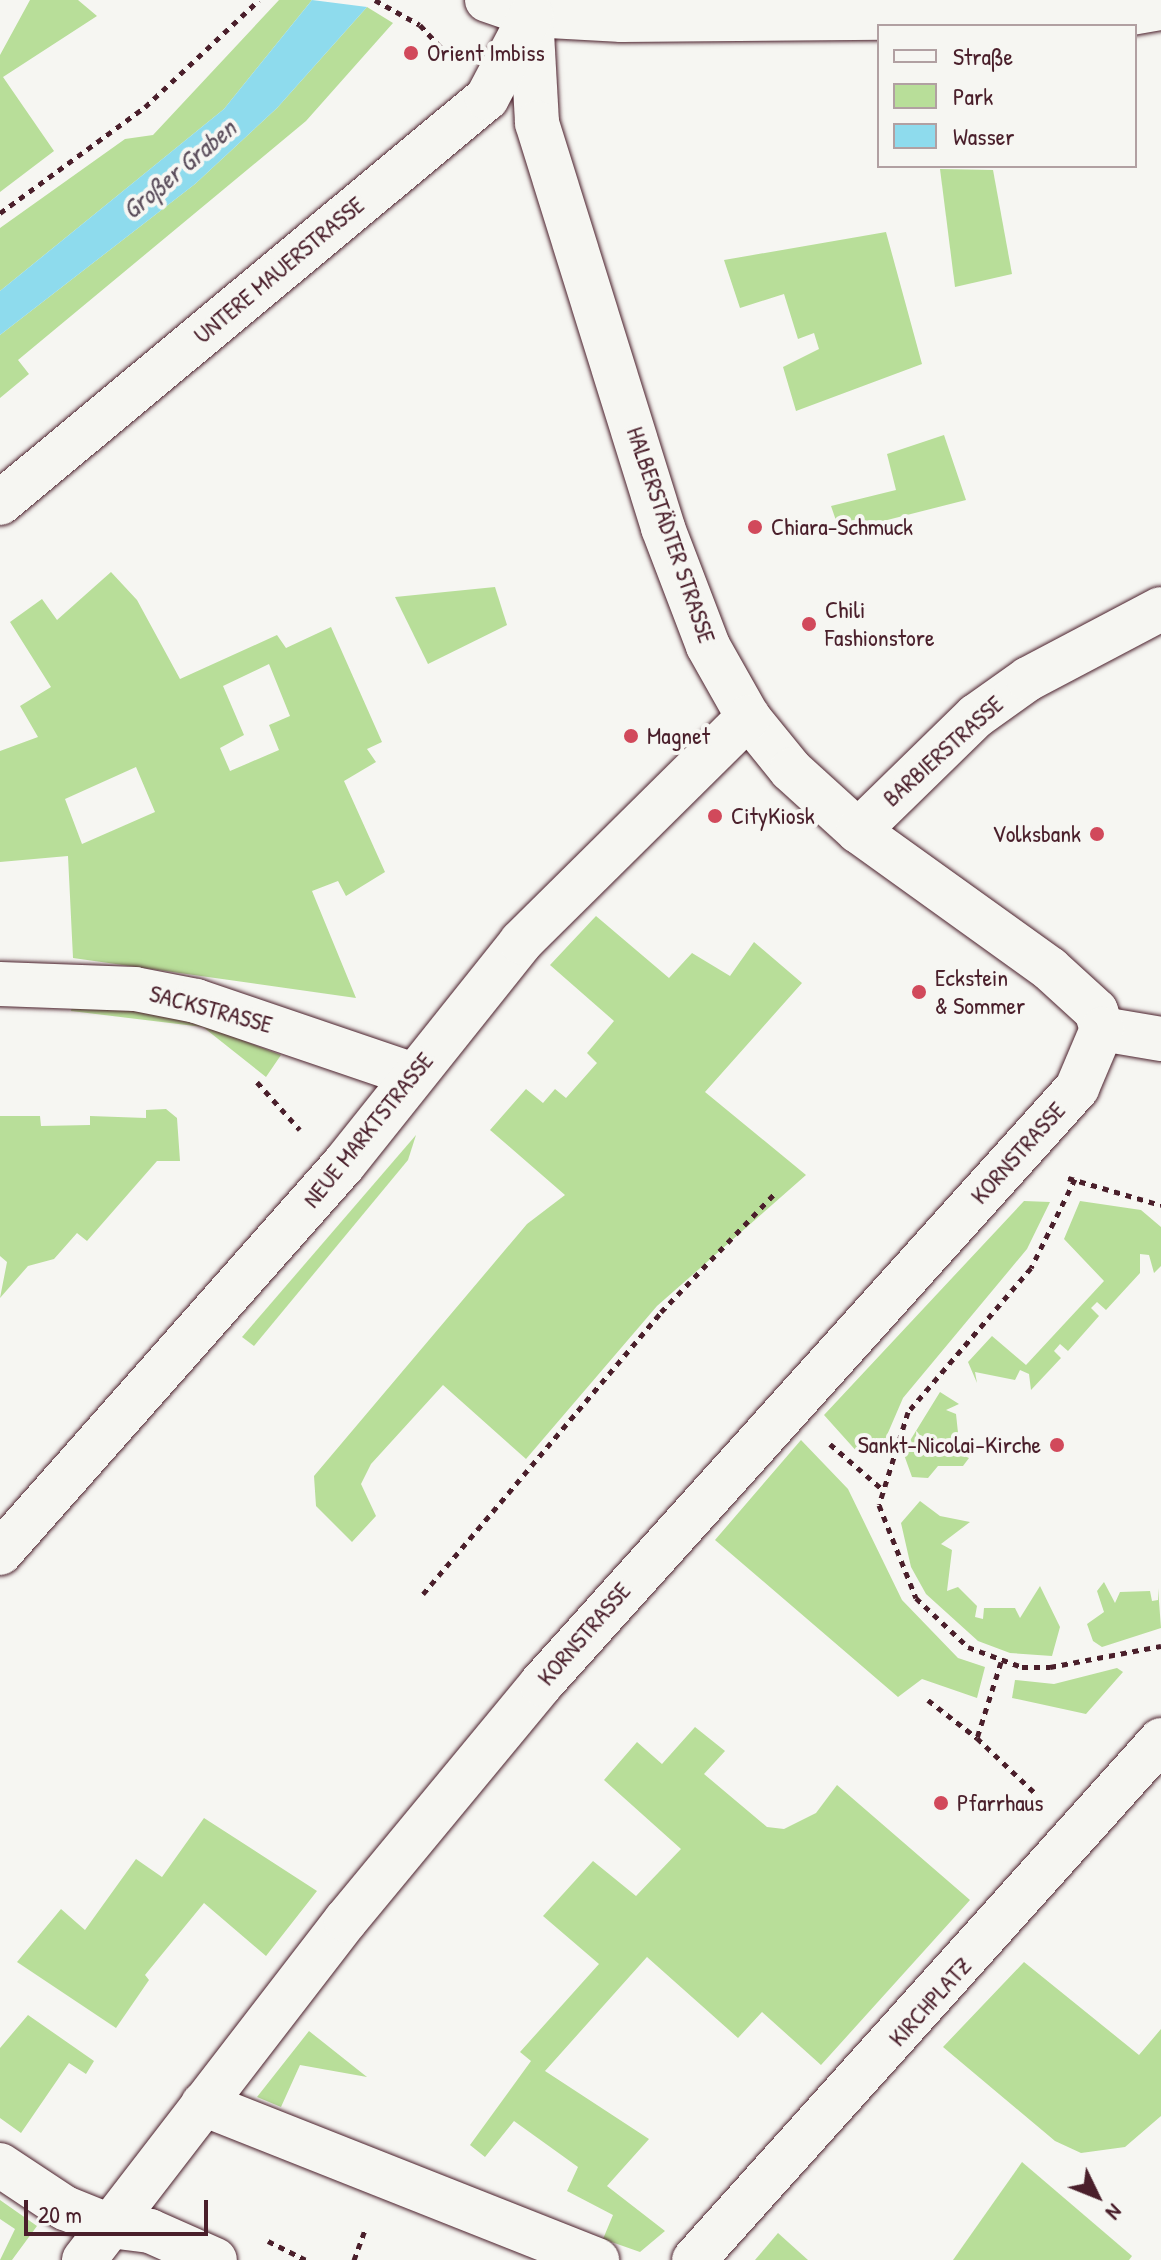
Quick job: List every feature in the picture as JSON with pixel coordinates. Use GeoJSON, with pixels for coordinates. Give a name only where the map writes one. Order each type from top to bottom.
{"type":"FeatureCollection","features":[{"type":"Feature","properties":{"kind":"street"},"geometry":{"type":"LineString","coordinates":[[511,8],[1114,16],[1161,8]]}},
{"type":"Feature","properties":{"kind":"street","name":"UNTERE MAUERSTRASSE"},"geometry":{"type":"LineString","coordinates":[[0,503],[487,98],[511,8]]}},
{"type":"Feature","properties":{"kind":"street","name":"HALBERSTÄDTER STRASSE"},"geometry":{"type":"LineString","coordinates":[[511,8],[544,145],[663,528],[708,646],[748,717],[858,831],[1050,969],[1096,1011],[1102,1029]]}},
{"type":"Feature","properties":{"kind":"street","name":"BARBIERSTRASSE"},"geometry":{"type":"LineString","coordinates":[[858,831],[989,707],[1161,609]]}},
{"type":"Feature","properties":{"kind":"street","name":"NEUE MARKTSTRASSE"},"geometry":{"type":"LineString","coordinates":[[0,1553],[314,1199],[521,942],[748,717]]}},
{"type":"Feature","properties":{"kind":"street","name":"SACKSTRASSE"},"geometry":{"type":"LineString","coordinates":[[0,984],[135,989],[196,1001],[413,1075]]}},
{"type":"Feature","properties":{"kind":"street"},"geometry":{"type":"LineString","coordinates":[[1102,1029],[1161,1039]]}},
{"type":"Feature","properties":{"kind":"street","name":"KORNSTRASSE"},"geometry":{"type":"LineString","coordinates":[[97,2243],[203,2104],[551,1673],[1077,1088],[1102,1029]]}},
{"type":"Feature","properties":{"kind":"street","name":"KIRCHPLATZ"},"geometry":{"type":"LineString","coordinates":[[694,2260],[1161,1740]]}},
{"type":"Feature","properties":{"kind":"street"},"geometry":{"type":"LineString","coordinates":[[203,2104],[597,2260]]}},
{"type":"Feature","properties":{"kind":"street"},"geometry":{"type":"LineString","coordinates":[[0,2165],[65,2208],[97,2243],[150,2231],[215,2260]]}},
{"type":"Feature","properties":{"kind":"path"},"geometry":{"type":"LineString","coordinates":[[0,213],[145,107],[259,0]]}},
{"type":"Feature","properties":{"kind":"path"},"geometry":{"type":"LineString","coordinates":[[375,0],[407,17]]}},
{"type":"Feature","properties":{"kind":"path"},"geometry":{"type":"LineString","coordinates":[[1081,1169],[1031,1268],[908,1412],[881,1488],[888,1543],[916,1598],[968,1647],[1001,1662],[1050,1667],[1161,1646]]}},
{"type":"Feature","properties":{"kind":"path"},"geometry":{"type":"LineString","coordinates":[[1075,1179],[1161,1205]]}},
{"type":"Feature","properties":{"kind":"path"},"geometry":{"type":"LineString","coordinates":[[423,1594],[661,1312],[776,1192]]}},
{"type":"Feature","properties":{"kind":"path"},"geometry":{"type":"LineString","coordinates":[[823,1438],[881,1488]]}},
{"type":"Feature","properties":{"kind":"path"},"geometry":{"type":"LineString","coordinates":[[977,1738],[1001,1662]]}},
{"type":"Feature","properties":{"kind":"path"},"geometry":{"type":"LineString","coordinates":[[928,1700],[977,1738],[1046,1804]]}},
{"type":"Feature","properties":{"kind":"green space"},"geometry":{"type":"Polygon","coordinates":[[[30,0],[78,0],[97,16],[3,77],[54,151],[0,192],[0,55],[30,0]]]}},
{"type":"Feature","properties":{"kind":"green space"},"geometry":{"type":"Polygon","coordinates":[[[279,0],[312,0],[224,109],[0,291],[0,228],[125,139],[153,135],[279,0]]]}},
{"type":"Feature","properties":{"kind":"green space"},"geometry":{"type":"Polygon","coordinates":[[[367,7],[393,23],[306,121],[18,360],[29,374],[0,398],[0,335],[195,184],[277,108],[367,7]]]}},
{"type":"Feature","properties":{"kind":"green space"},"geometry":{"type":"Polygon","coordinates":[[[940,169],[993,170],[1012,274],[955,287],[940,169]]]}},
{"type":"Feature","properties":{"kind":"green space"},"geometry":{"type":"Polygon","coordinates":[[[886,232],[922,364],[796,411],[783,367],[819,349],[814,333],[798,339],[784,294],[740,308],[724,260],[886,232]]]}},
{"type":"Feature","properties":{"kind":"green space"},"geometry":{"type":"Polygon","coordinates":[[[944,435],[966,500],[840,532],[831,506],[896,490],[887,454],[944,435]]]}},
{"type":"Feature","properties":{"kind":"green space"},"geometry":{"type":"Polygon","coordinates":[[[111,572],[137,600],[180,679],[277,635],[286,648],[331,627],[382,742],[367,749],[376,762],[344,781],[385,872],[346,896],[338,881],[312,891],[356,998],[73,958],[68,856],[0,862],[0,751],[38,737],[20,706],[51,687],[10,622],[42,599],[57,620],[111,572]],[[269,664],[223,686],[244,735],[220,748],[230,771],[279,750],[269,725],[290,716],[269,664]],[[136,767],[65,799],[82,844],[155,812],[136,767]]]}},
{"type":"Feature","properties":{"kind":"green space"},"geometry":{"type":"Polygon","coordinates":[[[495,587],[507,625],[428,664],[395,597],[495,587]]]}},
{"type":"Feature","properties":{"kind":"green space"},"geometry":{"type":"Polygon","coordinates":[[[596,916],[669,978],[692,953],[730,976],[754,942],[802,983],[705,1092],[806,1175],[657,1306],[526,1459],[443,1385],[371,1464],[361,1484],[376,1516],[352,1542],[316,1506],[314,1476],[527,1224],[565,1195],[490,1130],[526,1089],[543,1103],[555,1089],[566,1098],[597,1063],[587,1053],[614,1021],[550,965],[596,916]]]}},
{"type":"Feature","properties":{"kind":"green space"},"geometry":{"type":"Polygon","coordinates":[[[73,1002],[166,1011],[281,1055],[266,1077],[203,1027],[71,1011],[73,1002]]]}},
{"type":"Feature","properties":{"kind":"green space"},"geometry":{"type":"Polygon","coordinates":[[[166,1109],[177,1118],[180,1161],[157,1161],[87,1241],[77,1233],[54,1259],[28,1266],[0,1298],[7,1262],[0,1256],[0,1116],[40,1116],[41,1126],[90,1125],[90,1116],[146,1118],[146,1110],[166,1109]]]}},
{"type":"Feature","properties":{"kind":"green space"},"geometry":{"type":"Polygon","coordinates":[[[416,1135],[408,1160],[254,1346],[242,1337],[416,1135]]]}},
{"type":"Feature","properties":{"kind":"green space"},"geometry":{"type":"Polygon","coordinates":[[[1024,1201],[1050,1202],[1027,1249],[903,1398],[881,1449],[859,1454],[824,1415],[1024,1201]]]}},
{"type":"Feature","properties":{"kind":"green space"},"geometry":{"type":"Polygon","coordinates":[[[1080,1201],[1141,1210],[1161,1227],[1161,1266],[1154,1273],[1149,1255],[1140,1254],[1140,1273],[1106,1310],[1097,1302],[1091,1308],[1099,1316],[1068,1351],[1060,1344],[1054,1351],[1061,1358],[1031,1390],[1029,1374],[1020,1370],[1015,1380],[975,1372],[977,1383],[968,1362],[992,1336],[1026,1365],[1104,1281],[1064,1239],[1080,1201]]]}},
{"type":"Feature","properties":{"kind":"green space"},"geometry":{"type":"Polygon","coordinates":[[[940,1392],[959,1404],[946,1410],[956,1414],[959,1442],[949,1449],[969,1458],[963,1466],[938,1466],[928,1478],[912,1477],[903,1452],[940,1392]]]}},
{"type":"Feature","properties":{"kind":"green space"},"geometry":{"type":"Polygon","coordinates":[[[801,1440],[848,1489],[902,1600],[958,1658],[985,1667],[977,1698],[922,1679],[898,1697],[715,1540],[801,1440]]]}},
{"type":"Feature","properties":{"kind":"green space"},"geometry":{"type":"Polygon","coordinates":[[[920,1501],[940,1516],[970,1522],[941,1544],[952,1550],[947,1591],[958,1587],[977,1606],[975,1617],[983,1619],[984,1608],[1015,1608],[1020,1618],[1040,1586],[1060,1627],[1052,1656],[1010,1653],[978,1641],[926,1594],[911,1567],[901,1523],[920,1501]]]}},
{"type":"Feature","properties":{"kind":"green space"},"geometry":{"type":"Polygon","coordinates":[[[1104,1582],[1115,1603],[1120,1592],[1150,1591],[1152,1601],[1158,1600],[1158,1588],[1161,1628],[1102,1647],[1093,1641],[1087,1624],[1104,1612],[1097,1591],[1104,1582]]]}},
{"type":"Feature","properties":{"kind":"green space"},"geometry":{"type":"Polygon","coordinates":[[[1117,1668],[1123,1672],[1086,1714],[1012,1698],[1015,1680],[1054,1684],[1117,1668]]]}},
{"type":"Feature","properties":{"kind":"green space"},"geometry":{"type":"Polygon","coordinates":[[[695,1727],[725,1751],[704,1774],[767,1827],[784,1829],[816,1813],[837,1785],[970,1900],[821,2065],[762,2012],[738,2038],[647,1957],[545,2071],[649,2139],[607,2186],[665,2231],[640,2252],[603,2239],[613,2215],[567,2191],[578,2167],[514,2121],[485,2157],[470,2145],[531,2061],[520,2052],[599,1964],[543,1916],[593,1861],[636,1896],[681,1849],[604,1780],[637,1742],[662,1764],[695,1727]]]}},
{"type":"Feature","properties":{"kind":"green space"},"geometry":{"type":"Polygon","coordinates":[[[204,1818],[317,1891],[266,1956],[204,1903],[145,1975],[149,1980],[116,2028],[17,1962],[61,1909],[85,1930],[136,1859],[162,1877],[204,1818]]]}},
{"type":"Feature","properties":{"kind":"green space"},"geometry":{"type":"Polygon","coordinates":[[[1024,1962],[1139,2055],[1161,2029],[1161,2116],[1125,2147],[1081,2153],[1055,2141],[943,2047],[1024,1962]]]}},
{"type":"Feature","properties":{"kind":"green space"},"geometry":{"type":"Polygon","coordinates":[[[28,2015],[94,2061],[86,2074],[69,2063],[21,2133],[0,2118],[0,2048],[28,2015]]]}},
{"type":"Feature","properties":{"kind":"green space"},"geometry":{"type":"Polygon","coordinates":[[[309,2031],[367,2077],[300,2065],[281,2107],[257,2097],[309,2031]]]}},
{"type":"Feature","properties":{"kind":"green space"},"geometry":{"type":"Polygon","coordinates":[[[1022,2162],[1132,2256],[1129,2260],[953,2260],[1022,2162]]]}},
{"type":"Feature","properties":{"kind":"green space"},"geometry":{"type":"Polygon","coordinates":[[[0,2200],[37,2226],[12,2260],[0,2260],[15,2229],[0,2219],[0,2200]]]}},
{"type":"Feature","properties":{"kind":"green space"},"geometry":{"type":"Polygon","coordinates":[[[778,2233],[808,2260],[755,2260],[778,2233]]]}},
{"type":"Feature","properties":{"kind":"water","name":"Großer Graben"},"geometry":{"type":"Polygon","coordinates":[[[312,0],[367,7],[277,108],[195,184],[0,335],[0,291],[224,109],[312,0]]]}},
{"type":"Feature","properties":{"kind":"place","name":"Orient Imbiss"},"geometry":{"type":"Point","coordinates":[411,53]}},
{"type":"Feature","properties":{"kind":"place","name":"Chiara-Schmuck"},"geometry":{"type":"Point","coordinates":[755,527]}},
{"type":"Feature","properties":{"kind":"place","name":"Chili Fashionstore"},"geometry":{"type":"Point","coordinates":[809,624]}},
{"type":"Feature","properties":{"kind":"place","name":"Magnet"},"geometry":{"type":"Point","coordinates":[631,736]}},
{"type":"Feature","properties":{"kind":"place","name":"CityKiosk"},"geometry":{"type":"Point","coordinates":[715,816]}},
{"type":"Feature","properties":{"kind":"place","name":"Volksbank"},"geometry":{"type":"Point","coordinates":[1097,834]}},
{"type":"Feature","properties":{"kind":"place","name":"Eckstein & Sommer"},"geometry":{"type":"Point","coordinates":[919,992]}},
{"type":"Feature","properties":{"kind":"place","name":"Sankt-Nicolai-Kirche"},"geometry":{"type":"Point","coordinates":[1057,1445]}},
{"type":"Feature","properties":{"kind":"place","name":"Pfarrhaus"},"geometry":{"type":"Point","coordinates":[941,1803]}}]}
